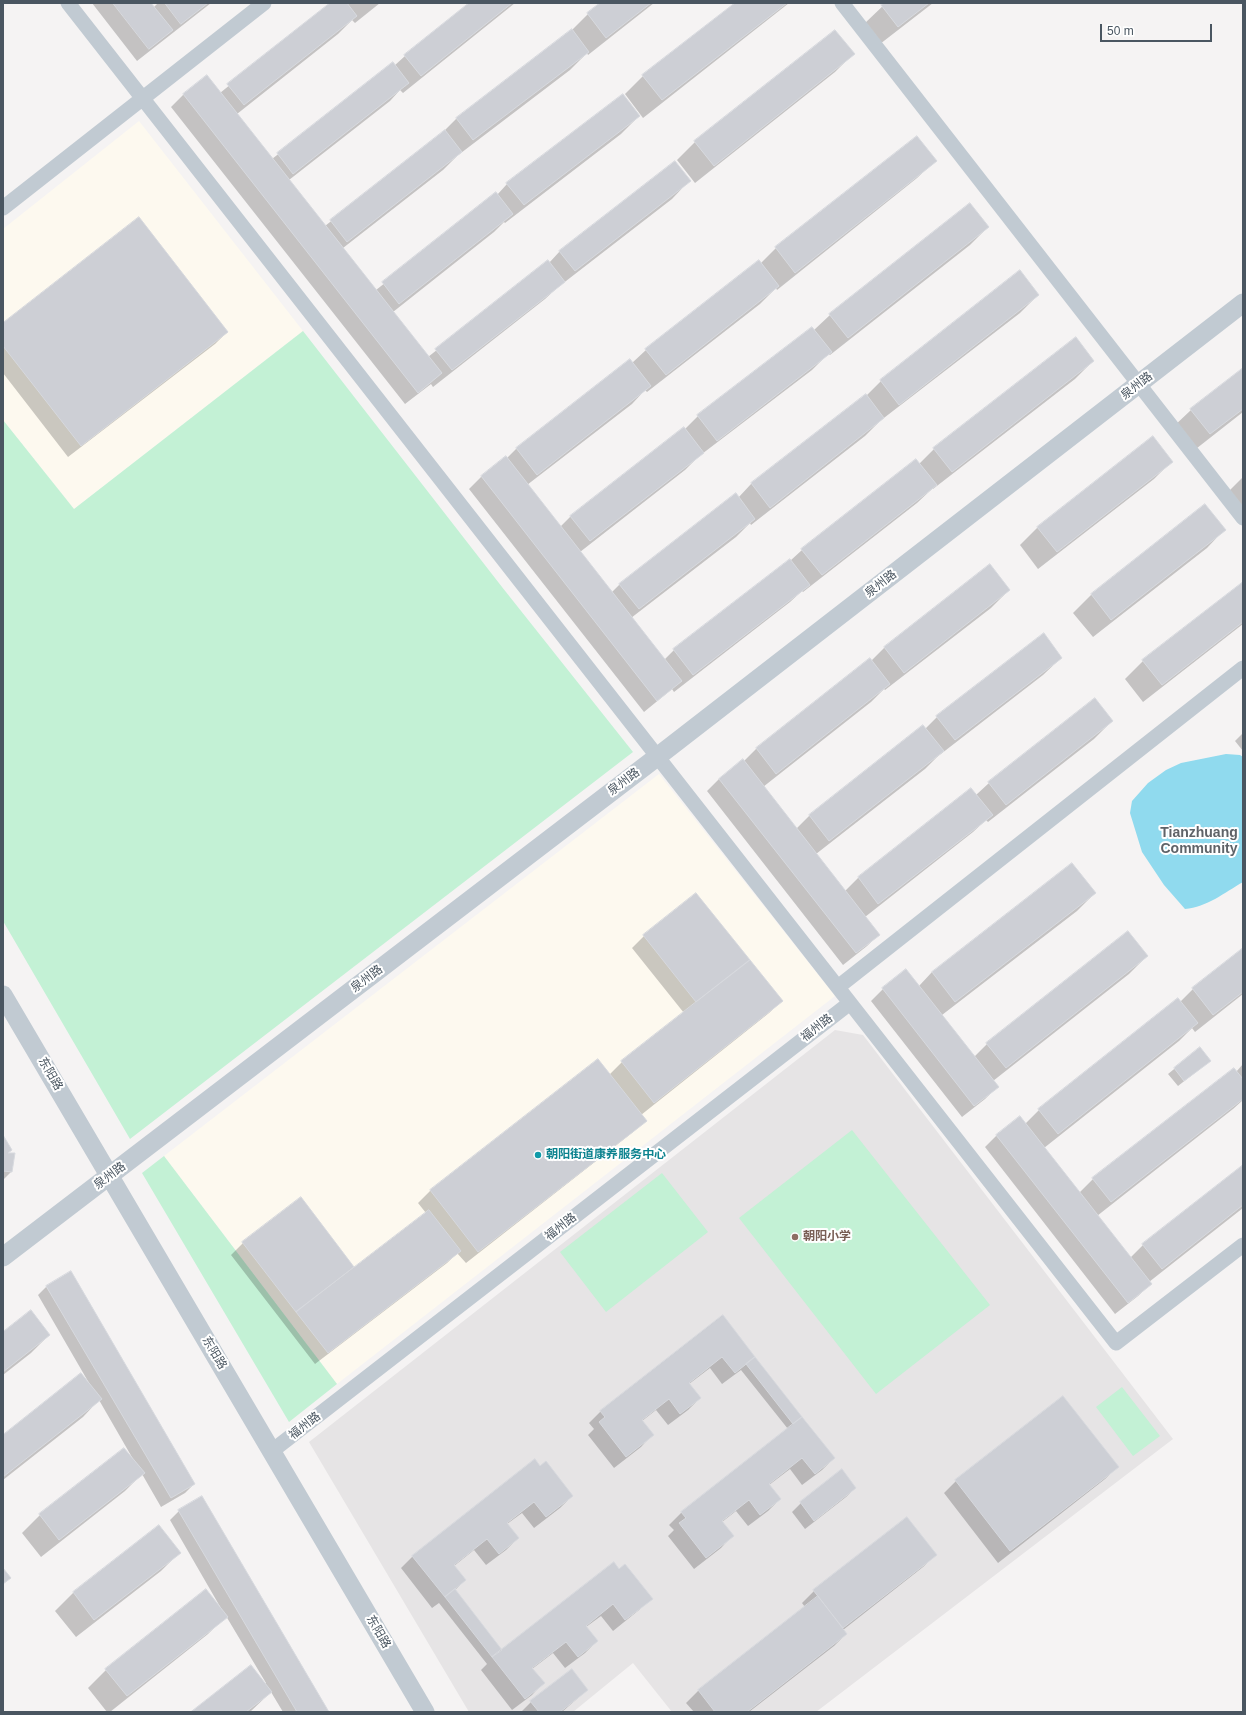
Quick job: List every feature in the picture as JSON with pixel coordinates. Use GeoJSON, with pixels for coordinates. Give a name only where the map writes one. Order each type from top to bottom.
{"type":"FeatureCollection","features":[{"type":"Feature","properties":{"kind":"street"},"geometry":{"type":"LineString","coordinates":[[68,3],[1116,1343],[1243,1245]]}},
{"type":"Feature","properties":{"kind":"street"},"geometry":{"type":"LineString","coordinates":[[3,208],[264,3]]}},
{"type":"Feature","properties":{"kind":"street"},"geometry":{"type":"LineString","coordinates":[[842,3],[1243,518]]}},
{"type":"Feature","properties":{"kind":"street","name":"泉州路"},"geometry":{"type":"LineString","coordinates":[[3,1257],[657,757],[1243,303]]}},
{"type":"Feature","properties":{"kind":"street"},"geometry":{"type":"LineString","coordinates":[[838,988],[1243,668]]}},
{"type":"Feature","properties":{"kind":"street","name":"东阳路"},"geometry":{"type":"LineString","coordinates":[[3,994],[424,1712]]}},
{"type":"Feature","properties":{"kind":"street","name":"福州路"},"geometry":{"type":"LineString","coordinates":[[272,1451],[850,1002]]}},
{"type":"Feature","properties":{"kind":"shaded area"},"geometry":{"type":"Polygon","coordinates":[[[139,121],[303,331],[74,509],[3,420],[3,229],[139,121]]]}},
{"type":"Feature","properties":{"kind":"shaded area"},"geometry":{"type":"Polygon","coordinates":[[[659,774],[835,996],[337,1384],[164,1156],[659,774]]]}},
{"type":"Feature","properties":{"kind":"shaded area","name":"朝阳小学"},"geometry":{"type":"Polygon","coordinates":[[[835,1030],[863,1035],[1173,1439],[816,1712],[672,1712],[633,1663],[573,1712],[469,1712],[309,1442],[835,1030]]]}},
{"type":"Feature","properties":{"kind":"green space"},"geometry":{"type":"Polygon","coordinates":[[[303,331],[502,587],[633,752],[130,1139],[3,921],[3,420],[74,509],[303,331]]]}},
{"type":"Feature","properties":{"kind":"green space"},"geometry":{"type":"Polygon","coordinates":[[[852,1130],[990,1305],[876,1394],[739,1218],[852,1130]]]}},
{"type":"Feature","properties":{"kind":"green space"},"geometry":{"type":"Polygon","coordinates":[[[164,1156],[337,1384],[289,1422],[142,1173],[164,1156]]]}},
{"type":"Feature","properties":{"kind":"green space"},"geometry":{"type":"Polygon","coordinates":[[[662,1173],[708,1232],[606,1312],[560,1252],[662,1173]]]}},
{"type":"Feature","properties":{"kind":"green space"},"geometry":{"type":"Polygon","coordinates":[[[1122,1387],[1160,1436],[1133,1456],[1096,1407],[1122,1387]]]}},
{"type":"Feature","properties":{"kind":"water"},"geometry":{"type":"Polygon","coordinates":[[[1226,754],[1240,755],[1243,757],[1243,882],[1208,902],[1193,908],[1185,909],[1164,885],[1142,852],[1130,813],[1132,801],[1148,783],[1166,770],[1181,763],[1226,754]]]}},
{"type":"Feature","properties":{"kind":"building"},"geometry":{"type":"Polygon","coordinates":[[[113,3],[151,3],[173,30],[149,49],[113,3]]]}},
{"type":"Feature","properties":{"kind":"building"},"geometry":{"type":"Polygon","coordinates":[[[165,3],[208,3],[181,24],[165,3]]]}},
{"type":"Feature","properties":{"kind":"building"},"geometry":{"type":"Polygon","coordinates":[[[330,3],[347,3],[357,16],[244,105],[227,84],[330,3]]]}},
{"type":"Feature","properties":{"kind":"building"},"geometry":{"type":"Polygon","coordinates":[[[469,3],[512,3],[421,76],[404,55],[469,3]]]}},
{"type":"Feature","properties":{"kind":"building"},"geometry":{"type":"Polygon","coordinates":[[[600,3],[651,3],[606,38],[587,13],[600,3]]]}},
{"type":"Feature","properties":{"kind":"building"},"geometry":{"type":"Polygon","coordinates":[[[735,3],[787,3],[662,100],[642,75],[735,3]]]}},
{"type":"Feature","properties":{"kind":"building"},"geometry":{"type":"Polygon","coordinates":[[[884,3],[929,3],[898,27],[881,5],[884,3]]]}},
{"type":"Feature","properties":{"kind":"building"},"geometry":{"type":"Polygon","coordinates":[[[572,29],[589,52],[473,140],[456,118],[572,29]]]}},
{"type":"Feature","properties":{"kind":"building"},"geometry":{"type":"Polygon","coordinates":[[[835,30],[855,54],[714,166],[694,141],[835,30]]]}},
{"type":"Feature","properties":{"kind":"building"},"geometry":{"type":"Polygon","coordinates":[[[393,62],[409,83],[293,174],[277,153],[393,62]]]}},
{"type":"Feature","properties":{"kind":"building"},"geometry":{"type":"Polygon","coordinates":[[[207,75],[442,373],[418,393],[183,94],[207,75]]]}},
{"type":"Feature","properties":{"kind":"building"},"geometry":{"type":"Polygon","coordinates":[[[623,94],[640,116],[524,205],[506,183],[623,94]]]}},
{"type":"Feature","properties":{"kind":"building"},"geometry":{"type":"Polygon","coordinates":[[[445,130],[462,152],[347,242],[330,220],[445,130]]]}},
{"type":"Feature","properties":{"kind":"building"},"geometry":{"type":"Polygon","coordinates":[[[917,136],[937,161],[795,273],[775,247],[917,136]]]}},
{"type":"Feature","properties":{"kind":"building"},"geometry":{"type":"Polygon","coordinates":[[[675,161],[691,181],[575,271],[559,251],[675,161]]]}},
{"type":"Feature","properties":{"kind":"building"},"geometry":{"type":"Polygon","coordinates":[[[496,192],[513,214],[399,304],[382,282],[496,192]]]}},
{"type":"Feature","properties":{"kind":"building"},"geometry":{"type":"Polygon","coordinates":[[[970,203],[989,227],[848,338],[829,314],[970,203]]]}},
{"type":"Feature","properties":{"kind":"building"},"geometry":{"type":"Polygon","coordinates":[[[139,217],[228,332],[81,446],[3,346],[3,323],[139,217]]]}},
{"type":"Feature","properties":{"kind":"building"},"geometry":{"type":"Polygon","coordinates":[[[548,260],[565,282],[452,370],[435,349],[548,260]]]}},
{"type":"Feature","properties":{"kind":"building"},"geometry":{"type":"Polygon","coordinates":[[[759,260],[779,286],[666,375],[645,349],[759,260]]]}},
{"type":"Feature","properties":{"kind":"building"},"geometry":{"type":"Polygon","coordinates":[[[1020,270],[1039,295],[899,405],[880,380],[1020,270]]]}},
{"type":"Feature","properties":{"kind":"building"},"geometry":{"type":"Polygon","coordinates":[[[812,327],[832,352],[717,441],[697,415],[812,327]]]}},
{"type":"Feature","properties":{"kind":"building"},"geometry":{"type":"Polygon","coordinates":[[[1076,337],[1094,361],[952,472],[933,448],[1076,337]]]}},
{"type":"Feature","properties":{"kind":"building"},"geometry":{"type":"Polygon","coordinates":[[[630,359],[651,386],[537,475],[516,448],[630,359]]]}},
{"type":"Feature","properties":{"kind":"building"},"geometry":{"type":"Polygon","coordinates":[[[1243,368],[1243,409],[1210,434],[1190,409],[1243,368]]]}},
{"type":"Feature","properties":{"kind":"building"},"geometry":{"type":"Polygon","coordinates":[[[866,394],[884,418],[770,508],[751,483],[866,394]]]}},
{"type":"Feature","properties":{"kind":"building"},"geometry":{"type":"Polygon","coordinates":[[[684,427],[704,453],[590,541],[570,516],[684,427]]]}},
{"type":"Feature","properties":{"kind":"building"},"geometry":{"type":"Polygon","coordinates":[[[1153,436],[1173,462],[1057,552],[1037,527],[1153,436]]]}},
{"type":"Feature","properties":{"kind":"building"},"geometry":{"type":"Polygon","coordinates":[[[506,456],[682,681],[657,701],[481,476],[506,456]]]}},
{"type":"Feature","properties":{"kind":"building"},"geometry":{"type":"Polygon","coordinates":[[[916,459],[937,485],[822,575],[801,549],[916,459]]]}},
{"type":"Feature","properties":{"kind":"building"},"geometry":{"type":"Polygon","coordinates":[[[736,493],[755,519],[639,609],[619,584],[736,493]]]}},
{"type":"Feature","properties":{"kind":"building"},"geometry":{"type":"Polygon","coordinates":[[[1205,504],[1226,530],[1111,620],[1091,594],[1205,504]]]}},
{"type":"Feature","properties":{"kind":"building"},"geometry":{"type":"Polygon","coordinates":[[[790,559],[810,585],[693,675],[673,649],[790,559]]]}},
{"type":"Feature","properties":{"kind":"building"},"geometry":{"type":"Polygon","coordinates":[[[990,564],[1010,590],[904,673],[884,647],[990,564]]]}},
{"type":"Feature","properties":{"kind":"building"},"geometry":{"type":"Polygon","coordinates":[[[1243,582],[1243,622],[1162,685],[1142,660],[1243,582]]]}},
{"type":"Feature","properties":{"kind":"building"},"geometry":{"type":"Polygon","coordinates":[[[1044,633],[1062,658],[955,740],[936,716],[1044,633]]]}},
{"type":"Feature","properties":{"kind":"building"},"geometry":{"type":"Polygon","coordinates":[[[870,658],[890,684],[776,774],[756,748],[870,658]]]}},
{"type":"Feature","properties":{"kind":"building"},"geometry":{"type":"Polygon","coordinates":[[[1095,698],[1113,721],[1006,805],[988,782],[1095,698]]]}},
{"type":"Feature","properties":{"kind":"building"},"geometry":{"type":"Polygon","coordinates":[[[923,725],[944,751],[829,841],[809,815],[923,725]]]}},
{"type":"Feature","properties":{"kind":"building"},"geometry":{"type":"Polygon","coordinates":[[[743,759],[880,935],[856,953],[719,779],[743,759]]]}},
{"type":"Feature","properties":{"kind":"building"},"geometry":{"type":"Polygon","coordinates":[[[971,788],[993,815],[878,904],[858,877],[971,788]]]}},
{"type":"Feature","properties":{"kind":"building"},"geometry":{"type":"Polygon","coordinates":[[[1072,863],[1096,893],[955,1002],[932,972],[1072,863]]]}},
{"type":"Feature","properties":{"kind":"building"},"geometry":{"type":"Polygon","coordinates":[[[696,893],[750,960],[696,1002],[643,935],[696,893]]]}},
{"type":"Feature","properties":{"kind":"building"},"geometry":{"type":"Polygon","coordinates":[[[1128,931],[1148,956],[1006,1068],[986,1043],[1128,931]]]}},
{"type":"Feature","properties":{"kind":"building"},"geometry":{"type":"Polygon","coordinates":[[[1243,948],[1243,992],[1213,1015],[1192,988],[1243,948]]]}},
{"type":"Feature","properties":{"kind":"building"},"geometry":{"type":"Polygon","coordinates":[[[750,960],[783,1001],[654,1103],[621,1061],[750,960]]]}},
{"type":"Feature","properties":{"kind":"building"},"geometry":{"type":"Polygon","coordinates":[[[906,969],[999,1087],[974,1106],[882,988],[906,969]]]}},
{"type":"Feature","properties":{"kind":"building"},"geometry":{"type":"Polygon","coordinates":[[[1178,998],[1198,1023],[1058,1134],[1038,1109],[1178,998]]]}},
{"type":"Feature","properties":{"kind":"building"},"geometry":{"type":"Polygon","coordinates":[[[1200,1047],[1211,1061],[1184,1081],[1174,1068],[1200,1047]]]}},
{"type":"Feature","properties":{"kind":"building","name":"朝阳街道康养服务中心"},"geometry":{"type":"Polygon","coordinates":[[[598,1059],[647,1121],[478,1252],[430,1190],[598,1059]]]}},
{"type":"Feature","properties":{"kind":"building"},"geometry":{"type":"Polygon","coordinates":[[[1234,1068],[1243,1079],[1243,1099],[1111,1202],[1092,1178],[1234,1068]]]}},
{"type":"Feature","properties":{"kind":"building"},"geometry":{"type":"Polygon","coordinates":[[[1020,1116],[1152,1284],[1128,1303],[996,1135],[1020,1116]]]}},
{"type":"Feature","properties":{"kind":"building"},"geometry":{"type":"Polygon","coordinates":[[[3,1135],[12,1150],[8,1153],[15,1153],[12,1172],[3,1171],[3,1135]]]}},
{"type":"Feature","properties":{"kind":"building"},"geometry":{"type":"Polygon","coordinates":[[[1243,1165],[1243,1205],[1162,1269],[1142,1244],[1243,1165]]]}},
{"type":"Feature","properties":{"kind":"building"},"geometry":{"type":"Polygon","coordinates":[[[301,1197],[354,1267],[296,1312],[242,1242],[301,1197]]]}},
{"type":"Feature","properties":{"kind":"building"},"geometry":{"type":"Polygon","coordinates":[[[429,1210],[461,1251],[328,1353],[296,1312],[429,1210]]]}},
{"type":"Feature","properties":{"kind":"building"},"geometry":{"type":"Polygon","coordinates":[[[71,1271],[195,1484],[171,1498],[46,1286],[71,1271]]]}},
{"type":"Feature","properties":{"kind":"building"},"geometry":{"type":"Polygon","coordinates":[[[31,1310],[50,1335],[3,1372],[3,1332],[31,1310]]]}},
{"type":"Feature","properties":{"kind":"building"},"geometry":{"type":"Polygon","coordinates":[[[723,1315],[755,1357],[735,1373],[722,1357],[689,1383],[701,1398],[680,1414],[669,1399],[642,1420],[654,1435],[626,1457],[599,1422],[605,1417],[600,1411],[723,1315]]]}},
{"type":"Feature","properties":{"kind":"building"},"geometry":{"type":"Polygon","coordinates":[[[755,1357],[802,1417],[793,1424],[746,1364],[755,1357]]]}},
{"type":"Feature","properties":{"kind":"building"},"geometry":{"type":"Polygon","coordinates":[[[81,1373],[102,1399],[3,1477],[3,1435],[81,1373]]]}},
{"type":"Feature","properties":{"kind":"building"},"geometry":{"type":"Polygon","coordinates":[[[1063,1396],[1119,1467],[1010,1551],[955,1480],[1063,1396]]]}},
{"type":"Feature","properties":{"kind":"building"},"geometry":{"type":"Polygon","coordinates":[[[802,1417],[835,1458],[815,1474],[802,1458],[769,1484],[781,1499],[760,1515],[749,1500],[722,1521],[734,1536],[706,1558],[679,1523],[686,1518],[681,1512],[802,1417]]]}},
{"type":"Feature","properties":{"kind":"building"},"geometry":{"type":"Polygon","coordinates":[[[124,1448],[145,1473],[59,1540],[39,1514],[124,1448]]]}},
{"type":"Feature","properties":{"kind":"building"},"geometry":{"type":"Polygon","coordinates":[[[535,1459],[540,1466],[546,1461],[573,1496],[546,1517],[534,1502],[507,1523],[519,1538],[499,1554],[487,1539],[454,1565],[466,1580],[445,1597],[412,1556],[535,1459]]]}},
{"type":"Feature","properties":{"kind":"building"},"geometry":{"type":"Polygon","coordinates":[[[842,1469],[856,1488],[814,1521],[800,1502],[842,1469]]]}},
{"type":"Feature","properties":{"kind":"building"},"geometry":{"type":"Polygon","coordinates":[[[202,1496],[329,1712],[297,1712],[178,1510],[202,1496]]]}},
{"type":"Feature","properties":{"kind":"building"},"geometry":{"type":"Polygon","coordinates":[[[907,1517],[937,1555],[843,1628],[813,1590],[907,1517]]]}},
{"type":"Feature","properties":{"kind":"building"},"geometry":{"type":"Polygon","coordinates":[[[159,1525],[181,1553],[94,1620],[73,1592],[159,1525]]]}},
{"type":"Feature","properties":{"kind":"building"},"geometry":{"type":"Polygon","coordinates":[[[614,1562],[619,1569],[625,1564],[653,1599],[625,1620],[613,1604],[586,1626],[598,1641],[578,1657],[566,1642],[532,1668],[545,1683],[525,1699],[492,1657],[614,1562]]]}},
{"type":"Feature","properties":{"kind":"building"},"geometry":{"type":"Polygon","coordinates":[[[3,1568],[11,1578],[3,1584],[3,1568]]]}},
{"type":"Feature","properties":{"kind":"building"},"geometry":{"type":"Polygon","coordinates":[[[206,1589],[228,1617],[127,1696],[105,1669],[206,1589]]]}},
{"type":"Feature","properties":{"kind":"building"},"geometry":{"type":"Polygon","coordinates":[[[455,1589],[502,1650],[492,1657],[445,1597],[455,1589]]]}},
{"type":"Feature","properties":{"kind":"building"},"geometry":{"type":"Polygon","coordinates":[[[818,1596],[847,1634],[747,1712],[715,1712],[698,1690],[818,1596]]]}},
{"type":"Feature","properties":{"kind":"building"},"geometry":{"type":"Polygon","coordinates":[[[251,1665],[272,1692],[246,1712],[191,1712],[251,1665]]]}},
{"type":"Feature","properties":{"kind":"building"},"geometry":{"type":"Polygon","coordinates":[[[572,1669],[588,1690],[560,1712],[539,1712],[530,1701],[572,1669]]]}},
{"type":"Feature","properties":{"kind":"place","name":"朝阳街道康养服务中心"},"geometry":{"type":"Point","coordinates":[538,1155]}},
{"type":"Feature","properties":{"kind":"place","name":"朝阳小学"},"geometry":{"type":"Point","coordinates":[795,1237]}},
{"type":"Feature","properties":{"kind":"district","name":"Tianzhuang Community"},"geometry":{"type":"Point","coordinates":[1199,842]}}]}
